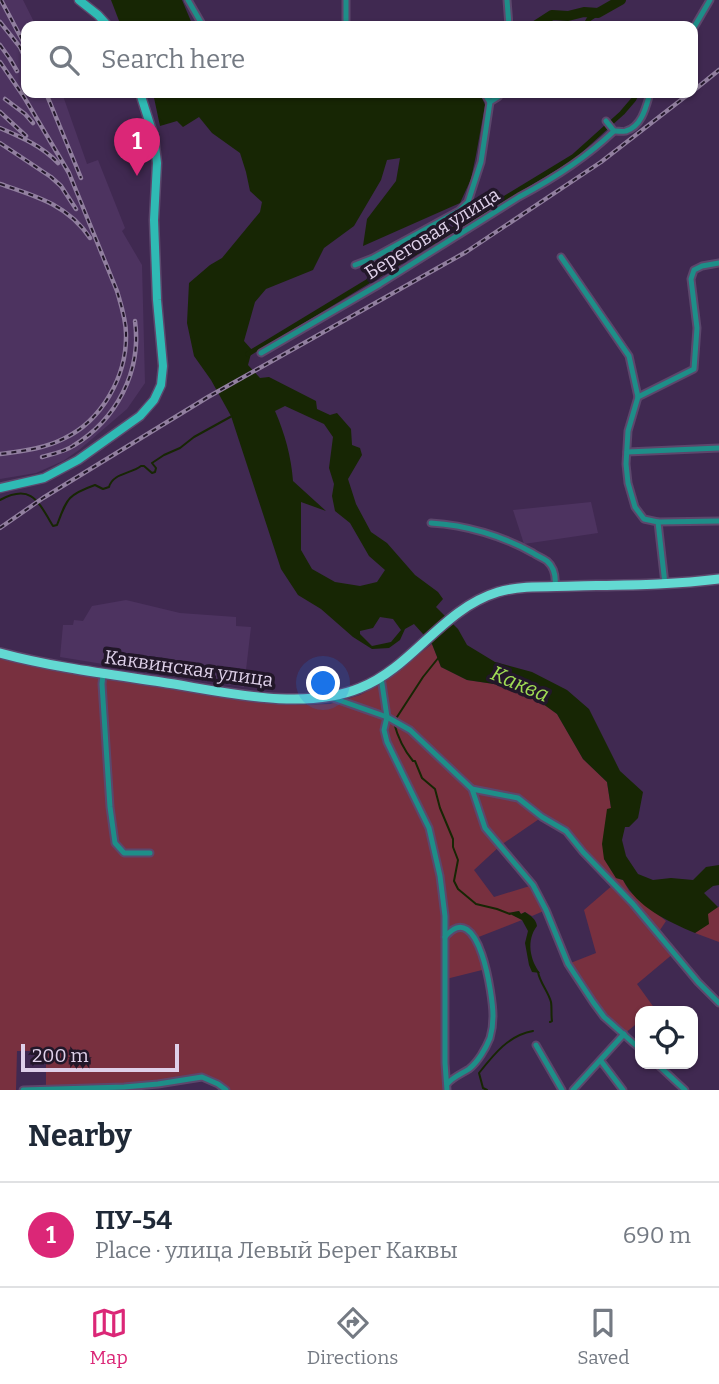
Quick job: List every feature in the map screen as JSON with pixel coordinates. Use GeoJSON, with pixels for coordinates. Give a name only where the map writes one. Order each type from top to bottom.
{"type":"FeatureCollection","features":[{"type":"Feature","properties":{"kind":"main road"},"geometry":{"type":"LineString","coordinates":[[79,0],[103,21]]}},
{"type":"Feature","properties":{"kind":"main road"},"geometry":{"type":"LineString","coordinates":[[0,488],[44,478],[72,464],[140,416],[154,400],[161,385],[163,366],[154,220],[158,163],[154,137],[142,98]]}},
{"type":"Feature","properties":{"kind":"main road","name":"Каквинская улица"},"geometry":{"type":"LineString","coordinates":[[0,653],[103,674],[248,696],[283,699],[330,697],[360,688],[381,677],[461,610],[502,591],[719,579]]}},
{"type":"Feature","properties":{"kind":"street"},"geometry":{"type":"LineString","coordinates":[[188,0],[200,21]]}},
{"type":"Feature","properties":{"kind":"street"},"geometry":{"type":"LineString","coordinates":[[346,0],[346,21]]}},
{"type":"Feature","properties":{"kind":"street"},"geometry":{"type":"LineString","coordinates":[[508,0],[509,21]]}},
{"type":"Feature","properties":{"kind":"street"},"geometry":{"type":"LineString","coordinates":[[698,21],[710,0]]}},
{"type":"Feature","properties":{"kind":"street"},"geometry":{"type":"LineString","coordinates":[[355,265],[460,211],[468,202],[481,162],[490,102],[487,98]]}},
{"type":"Feature","properties":{"kind":"street"},"geometry":{"type":"LineString","coordinates":[[490,102],[496,98]]}},
{"type":"Feature","properties":{"kind":"street","name":"Береговая улица"},"geometry":{"type":"LineString","coordinates":[[261,353],[380,284],[542,184],[594,149],[614,131],[625,131],[638,122],[649,98]]}},
{"type":"Feature","properties":{"kind":"street"},"geometry":{"type":"LineString","coordinates":[[606,121],[614,131]]}},
{"type":"Feature","properties":{"kind":"street"},"geometry":{"type":"LineString","coordinates":[[561,257],[629,356],[638,397],[628,431],[626,464],[635,507],[644,519],[658,523],[719,522]]}},
{"type":"Feature","properties":{"kind":"street"},"geometry":{"type":"LineString","coordinates":[[638,397],[694,369],[697,328],[691,279],[694,270],[719,263]]}},
{"type":"Feature","properties":{"kind":"street"},"geometry":{"type":"LineString","coordinates":[[627,452],[719,448]]}},
{"type":"Feature","properties":{"kind":"street"},"geometry":{"type":"LineString","coordinates":[[431,523],[453,524],[520,546],[549,562],[556,576],[555,587]]}},
{"type":"Feature","properties":{"kind":"street"},"geometry":{"type":"LineString","coordinates":[[658,523],[665,584]]}},
{"type":"Feature","properties":{"kind":"street"},"geometry":{"type":"LineString","coordinates":[[103,674],[110,807],[115,843],[124,853],[150,853]]}},
{"type":"Feature","properties":{"kind":"street"},"geometry":{"type":"LineString","coordinates":[[381,677],[387,717],[384,730],[387,742],[429,828],[440,876],[445,916],[447,1087]]}},
{"type":"Feature","properties":{"kind":"street"},"geometry":{"type":"LineString","coordinates":[[330,697],[387,717],[410,730],[472,789],[485,828],[533,885],[568,964],[604,1017],[635,1044]]}},
{"type":"Feature","properties":{"kind":"street"},"geometry":{"type":"LineString","coordinates":[[472,789],[518,798],[566,831],[634,904],[698,982],[719,1003]]}},
{"type":"Feature","properties":{"kind":"street"},"geometry":{"type":"LineString","coordinates":[[445,937],[451,930],[460,928],[469,930],[476,938],[488,978],[494,1020],[490,1038],[476,1062],[447,1087]]}},
{"type":"Feature","properties":{"kind":"street"},"geometry":{"type":"LineString","coordinates":[[573,1090],[624,1034]]}},
{"type":"Feature","properties":{"kind":"street"},"geometry":{"type":"LineString","coordinates":[[536,1045],[562,1090]]}},
{"type":"Feature","properties":{"kind":"street"},"geometry":{"type":"LineString","coordinates":[[601,1061],[623,1090]]}},
{"type":"Feature","properties":{"kind":"street"},"geometry":{"type":"LineString","coordinates":[[662,1069],[685,1090]]}},
{"type":"Feature","properties":{"kind":"street"},"geometry":{"type":"LineString","coordinates":[[23,1090],[124,1087],[202,1077],[226,1090]]}},
{"type":"Feature","properties":{"kind":"shaded area"},"geometry":{"type":"Polygon","coordinates":[[[0,0],[23,0],[34,21],[21,21],[21,98],[64,98],[87,164],[98,160],[125,228],[122,231],[142,265],[145,383],[127,409],[63,461],[36,473],[0,479],[0,0]]]}},
{"type":"Feature","properties":{"kind":"shaded area"},"geometry":{"type":"Polygon","coordinates":[[[591,502],[598,533],[524,544],[513,510],[591,502]]]}},
{"type":"Feature","properties":{"kind":"shaded area"},"geometry":{"type":"Polygon","coordinates":[[[126,600],[180,613],[236,617],[236,626],[251,627],[244,687],[60,657],[63,625],[73,625],[74,620],[83,621],[92,606],[126,600]]]}},
{"type":"Feature","properties":{"kind":"shaded area"},"geometry":{"type":"Polygon","coordinates":[[[432,644],[441,667],[467,680],[494,684],[532,696],[557,714],[583,759],[607,782],[611,808],[604,859],[616,878],[623,880],[629,891],[666,921],[658,933],[674,953],[637,984],[653,1006],[635,1006],[635,1025],[624,1034],[604,1017],[568,964],[596,953],[584,910],[614,884],[566,831],[542,817],[501,845],[474,870],[494,897],[533,885],[546,910],[532,916],[519,911],[509,913],[522,920],[476,938],[486,969],[446,979],[447,1090],[226,1090],[202,1077],[158,1084],[46,1089],[46,1051],[17,1051],[16,1090],[0,1090],[0,653],[283,699],[298,705],[330,704],[360,695],[381,684],[432,644]]]}},
{"type":"Feature","properties":{"kind":"shaded area"},"geometry":{"type":"Polygon","coordinates":[[[719,907],[719,942],[695,933],[708,924],[707,914],[719,907]]]}},
{"type":"Feature","properties":{"kind":"water"},"geometry":{"type":"Polygon","coordinates":[[[111,0],[182,0],[191,21],[119,21],[111,0]]]}},
{"type":"Feature","properties":{"kind":"water","name":"Каква"},"geometry":{"type":"Polygon","coordinates":[[[154,98],[482,98],[485,105],[471,179],[460,203],[363,246],[367,219],[396,181],[400,158],[387,160],[381,180],[354,226],[324,248],[313,270],[266,289],[255,302],[244,341],[252,350],[248,365],[260,378],[269,377],[316,401],[317,409],[330,415],[337,413],[351,429],[352,445],[360,448],[362,455],[348,479],[356,504],[371,532],[387,543],[415,575],[438,592],[443,599],[436,607],[458,629],[467,645],[495,662],[532,672],[567,690],[589,709],[620,771],[643,792],[638,818],[629,827],[625,827],[622,840],[626,856],[638,874],[653,880],[693,880],[706,867],[719,865],[719,885],[704,893],[718,907],[708,914],[709,924],[695,933],[674,924],[645,906],[623,880],[616,878],[604,859],[602,844],[607,809],[611,808],[607,782],[583,759],[557,714],[532,696],[494,684],[467,680],[441,667],[432,644],[414,624],[405,629],[400,640],[389,648],[372,649],[353,637],[321,609],[298,595],[281,569],[231,416],[194,356],[187,323],[189,283],[222,258],[260,212],[262,202],[250,191],[240,153],[212,133],[199,117],[183,127],[177,121],[160,126],[154,98]],[[285,406],[275,411],[287,445],[293,481],[326,511],[301,502],[301,550],[312,569],[335,582],[360,586],[377,582],[385,570],[369,556],[350,523],[335,511],[332,496],[334,484],[329,468],[333,437],[324,424],[285,406]],[[380,617],[373,628],[360,631],[360,634],[372,646],[391,642],[401,630],[393,619],[380,617]]]}},
{"type":"Feature","properties":{"kind":"water"},"geometry":{"type":"Polygon","coordinates":[[[519,911],[529,915],[537,926],[530,944],[540,973],[532,972],[529,965],[525,943],[528,931],[522,920],[508,913],[519,911]]]}},
{"type":"Feature","properties":{"kind":"waterway"},"geometry":{"type":"LineString","coordinates":[[543,21],[552,15],[598,13],[621,0]]}},
{"type":"Feature","properties":{"kind":"waterway"},"geometry":{"type":"LineString","coordinates":[[588,21],[598,13]]}},
{"type":"Feature","properties":{"kind":"waterway"},"geometry":{"type":"LineString","coordinates":[[248,354],[573,157],[622,113],[634,98]]}},
{"type":"Feature","properties":{"kind":"waterway"},"geometry":{"type":"LineString","coordinates":[[0,500],[19,493],[26,494],[38,502],[53,526],[57,525],[73,495],[95,485],[103,489],[109,487],[118,476],[141,466],[152,473],[155,472],[156,468],[152,463],[232,416]]}},
{"type":"Feature","properties":{"kind":"waterway"},"geometry":{"type":"LineString","coordinates":[[397,717],[439,657]]}},
{"type":"Feature","properties":{"kind":"waterway"},"geometry":{"type":"LineString","coordinates":[[394,723],[401,743],[409,757],[415,761],[422,778],[435,789],[458,860],[454,881],[458,889],[476,904],[510,914]]}},
{"type":"Feature","properties":{"kind":"waterway"},"geometry":{"type":"LineString","coordinates":[[538,972],[551,1002],[550,1022]]}},
{"type":"Feature","properties":{"kind":"waterway"},"geometry":{"type":"LineString","coordinates":[[487,1090],[483,1088],[479,1073],[509,1041],[533,1031]]}},
{"type":"Feature","properties":{"kind":"railway"},"geometry":{"type":"LineString","coordinates":[[1,0],[21,38]]}},
{"type":"Feature","properties":{"kind":"railway"},"geometry":{"type":"LineString","coordinates":[[0,22],[21,49]]}},
{"type":"Feature","properties":{"kind":"railway"},"geometry":{"type":"LineString","coordinates":[[0,45],[17,71]]}},
{"type":"Feature","properties":{"kind":"railway"},"geometry":{"type":"LineString","coordinates":[[0,62],[21,93]]}},
{"type":"Feature","properties":{"kind":"railway"},"geometry":{"type":"LineString","coordinates":[[698,87],[719,70]]}},
{"type":"Feature","properties":{"kind":"railway"},"geometry":{"type":"LineString","coordinates":[[0,454],[32,449],[77,431],[110,396],[122,366],[125,350],[124,317],[117,291],[69,173],[25,98]]}},
{"type":"Feature","properties":{"kind":"railway"},"geometry":{"type":"LineString","coordinates":[[48,98],[81,178]]}},
{"type":"Feature","properties":{"kind":"railway"},"geometry":{"type":"LineString","coordinates":[[0,528],[43,498],[208,397],[466,252],[601,162],[684,98]]}},
{"type":"Feature","properties":{"kind":"railway"},"geometry":{"type":"LineString","coordinates":[[5,99],[33,123]]}},
{"type":"Feature","properties":{"kind":"railway"},"geometry":{"type":"LineString","coordinates":[[0,112],[26,136]]}},
{"type":"Feature","properties":{"kind":"railway"},"geometry":{"type":"LineString","coordinates":[[0,128],[38,147],[58,163]]}},
{"type":"Feature","properties":{"kind":"railway"},"geometry":{"type":"LineString","coordinates":[[0,143],[51,177],[61,186],[76,209]]}},
{"type":"Feature","properties":{"kind":"railway"},"geometry":{"type":"LineString","coordinates":[[0,184],[50,203],[72,217],[90,238]]}},
{"type":"Feature","properties":{"kind":"railway"},"geometry":{"type":"LineString","coordinates":[[42,457],[73,446],[102,423],[113,408],[130,376],[136,340],[135,321]]}},
{"type":"Feature","properties":{"kind":"place","name":"ПУ-54"},"geometry":{"type":"Point","coordinates":[137,176]}}]}
